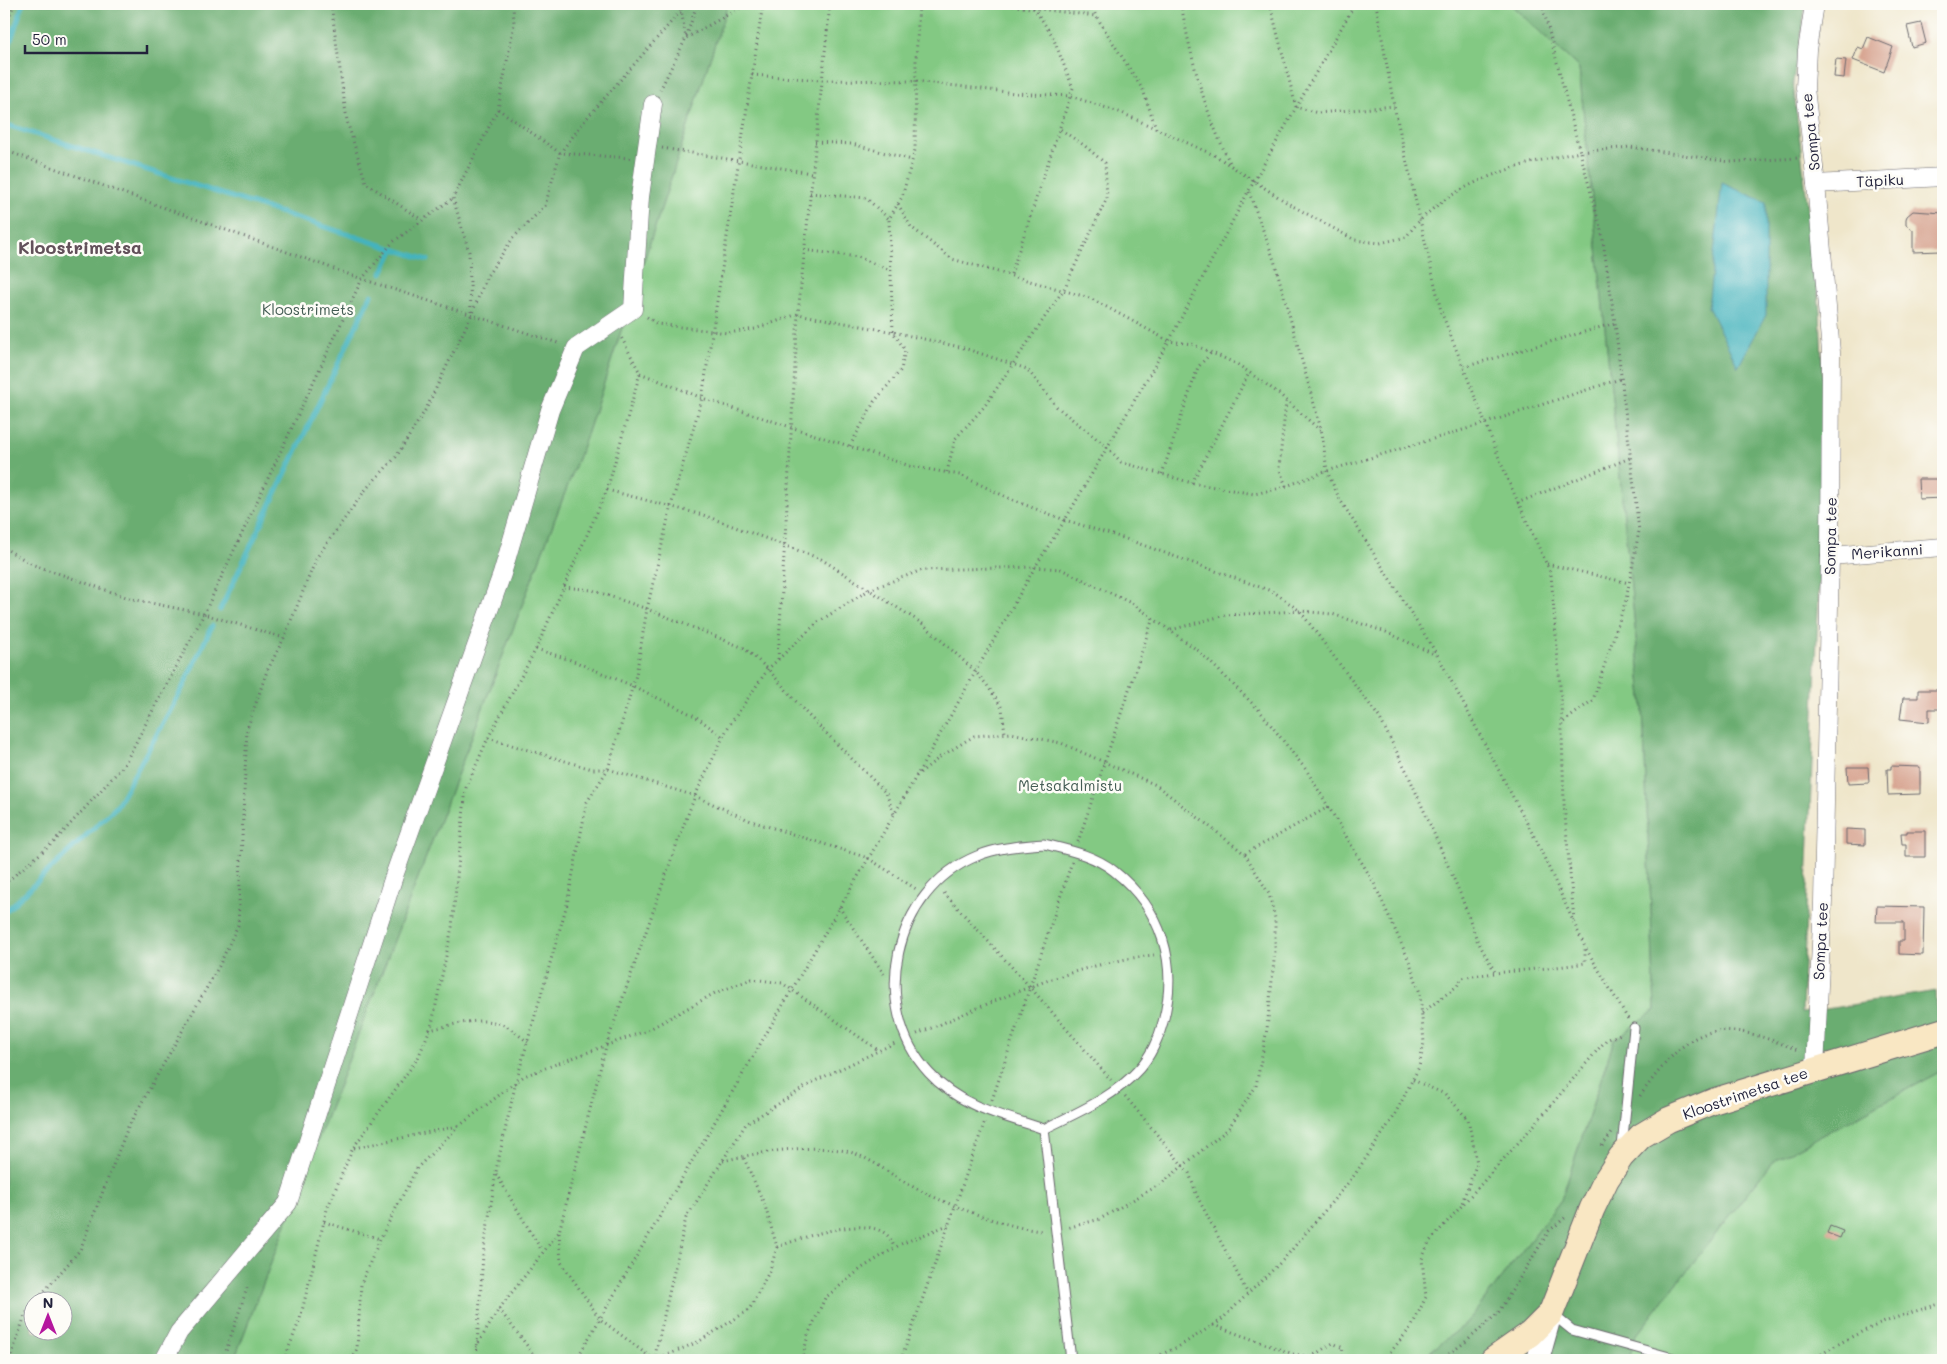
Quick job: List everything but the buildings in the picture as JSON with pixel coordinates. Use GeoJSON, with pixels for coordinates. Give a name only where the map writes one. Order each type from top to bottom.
{"type":"FeatureCollection","features":[{"type":"Feature","properties":{"kind":"main road","name":"Kloostrimetsa tee"},"geometry":{"type":"LineString","coordinates":[[1493,1360],[1530,1334],[1551,1313],[1592,1209],[1606,1180],[1621,1157],[1642,1136],[1668,1120],[1714,1101],[1943,1031]]}},
{"type":"Feature","properties":{"kind":"street","name":"Sompa tee"},"geometry":{"type":"LineString","coordinates":[[1814,4],[1807,50],[1805,88],[1816,184],[1831,352],[1830,556],[1822,902],[1814,1069]]}},
{"type":"Feature","properties":{"kind":"street"},"geometry":{"type":"LineString","coordinates":[[164,1360],[179,1332],[288,1203],[394,876],[502,574],[550,410],[576,348],[633,309],[640,197],[653,104]]}},
{"type":"Feature","properties":{"kind":"street","name":"Täpiku"},"geometry":{"type":"LineString","coordinates":[[1816,184],[1943,177]]}},
{"type":"Feature","properties":{"kind":"street","name":"Merikanni"},"geometry":{"type":"LineString","coordinates":[[1830,556],[1943,547]]}},
{"type":"Feature","properties":{"kind":"street"},"geometry":{"type":"LineString","coordinates":[[1538,1360],[1551,1313]]}},
{"type":"Feature","properties":{"kind":"lane"},"geometry":{"type":"LineString","coordinates":[[1044,844],[1075,851],[1113,870],[1140,895],[1159,927],[1167,954],[1169,963],[1169,1000],[1159,1036],[1140,1068],[1113,1094],[1044,1129],[988,1112],[952,1094],[928,1073],[907,1038],[899,1016],[894,984],[897,952],[908,922],[925,895],[948,872],[976,856],[1007,846],[1044,844]]}},
{"type":"Feature","properties":{"kind":"lane"},"geometry":{"type":"LineString","coordinates":[[1621,1157],[1634,1028]]}},
{"type":"Feature","properties":{"kind":"lane"},"geometry":{"type":"LineString","coordinates":[[1044,1129],[1071,1360]]}},
{"type":"Feature","properties":{"kind":"lane"},"geometry":{"type":"LineString","coordinates":[[1551,1313],[1572,1330],[1680,1360]]}},
{"type":"Feature","properties":{"kind":"path"},"geometry":{"type":"LineString","coordinates":[[4,33],[14,4]]}},
{"type":"Feature","properties":{"kind":"path"},"geometry":{"type":"LineString","coordinates":[[331,4],[347,121],[366,183],[422,220]]}},
{"type":"Feature","properties":{"kind":"path"},"geometry":{"type":"LineString","coordinates":[[4,884],[54,842],[124,765],[204,614],[362,279],[393,242],[452,198],[498,109],[514,24],[513,4]]}},
{"type":"Feature","properties":{"kind":"path"},"geometry":{"type":"LineString","coordinates":[[680,4],[686,38]]}},
{"type":"Feature","properties":{"kind":"path"},"geometry":{"type":"LineString","coordinates":[[653,104],[686,38],[697,4]]}},
{"type":"Feature","properties":{"kind":"path"},"geometry":{"type":"LineString","coordinates":[[686,38],[747,4]]}},
{"type":"Feature","properties":{"kind":"path"},"geometry":{"type":"LineString","coordinates":[[476,1360],[483,1255],[496,1173],[516,1082],[567,904],[587,802],[608,769],[633,686],[647,609],[671,506],[702,398],[763,4]]}},
{"type":"Feature","properties":{"kind":"path"},"geometry":{"type":"LineString","coordinates":[[778,660],[798,314],[811,173],[830,4]]}},
{"type":"Feature","properties":{"kind":"path"},"geometry":{"type":"LineString","coordinates":[[850,446],[874,402],[901,370],[904,350],[893,332],[889,219],[902,197],[915,150],[919,4]]}},
{"type":"Feature","properties":{"kind":"path"},"geometry":{"type":"LineString","coordinates":[[998,4],[1032,5],[1096,16]]}},
{"type":"Feature","properties":{"kind":"path"},"geometry":{"type":"LineString","coordinates":[[1090,4],[1143,90],[1157,129]]}},
{"type":"Feature","properties":{"kind":"path"},"geometry":{"type":"LineString","coordinates":[[1181,4],[1193,66],[1212,126],[1231,165]]}},
{"type":"Feature","properties":{"kind":"path"},"geometry":{"type":"LineString","coordinates":[[1270,4],[1296,107]]}},
{"type":"Feature","properties":{"kind":"path"},"geometry":{"type":"LineString","coordinates":[[576,1360],[894,814],[1035,566],[1065,520],[1169,341],[1248,192],[1355,4]]}},
{"type":"Feature","properties":{"kind":"path"},"geometry":{"type":"LineString","coordinates":[[1376,4],[1394,106],[1440,311],[1517,503],[1551,574],[1562,723],[1564,804],[1574,923]]}},
{"type":"Feature","properties":{"kind":"path"},"geometry":{"type":"LineString","coordinates":[[1542,4],[1602,234],[1615,323],[1639,531],[1626,600],[1593,700],[1562,723]]}},
{"type":"Feature","properties":{"kind":"path"},"geometry":{"type":"LineString","coordinates":[[1011,274],[1073,88],[1052,35],[1032,5]]}},
{"type":"Feature","properties":{"kind":"path"},"geometry":{"type":"LineString","coordinates":[[44,1292],[80,1250],[128,1127],[219,966],[238,925],[247,729],[267,671],[284,638],[318,557],[366,489],[396,458],[426,409],[471,316],[487,276],[513,238],[545,206],[560,153],[586,119],[681,11]]}},
{"type":"Feature","properties":{"kind":"path"},"geometry":{"type":"LineString","coordinates":[[752,75],[822,80],[916,81],[1015,93],[1070,96],[1122,114],[1216,156],[1289,204],[1355,240],[1380,244],[1406,238],[1419,220],[1446,199],[1484,178],[1549,158],[1580,152],[1630,147],[1730,162],[1812,157]]}},
{"type":"Feature","properties":{"kind":"path"},"geometry":{"type":"LineString","coordinates":[[1296,107],[1318,113],[1394,106]]}},
{"type":"Feature","properties":{"kind":"path"},"geometry":{"type":"LineString","coordinates":[[498,109],[560,153],[646,152],[738,161],[811,173]]}},
{"type":"Feature","properties":{"kind":"path"},"geometry":{"type":"LineString","coordinates":[[947,472],[955,439],[984,407],[1064,289],[1107,198],[1105,163],[1085,146],[1060,129]]}},
{"type":"Feature","properties":{"kind":"path"},"geometry":{"type":"LineString","coordinates":[[815,142],[852,144],[912,160]]}},
{"type":"Feature","properties":{"kind":"path"},"geometry":{"type":"LineString","coordinates":[[4,150],[362,279],[471,316],[576,348]]}},
{"type":"Feature","properties":{"kind":"path"},"geometry":{"type":"LineString","coordinates":[[1248,192],[1274,260],[1322,433],[1326,471],[1339,498],[1438,656],[1537,842],[1585,947],[1634,1028],[1606,1040],[1536,1123],[1430,1242],[1422,1259],[1426,1297],[1412,1326],[1384,1360]]}},
{"type":"Feature","properties":{"kind":"path"},"geometry":{"type":"LineString","coordinates":[[810,193],[866,198],[889,219]]}},
{"type":"Feature","properties":{"kind":"path"},"geometry":{"type":"LineString","coordinates":[[452,198],[469,252],[471,316]]}},
{"type":"Feature","properties":{"kind":"path"},"geometry":{"type":"LineString","coordinates":[[898,204],[911,227],[952,259],[1011,274],[1090,298],[1169,341],[1192,344],[1237,364],[1286,401],[1322,433]]}},
{"type":"Feature","properties":{"kind":"path"},"geometry":{"type":"LineString","coordinates":[[804,250],[858,257],[890,270]]}},
{"type":"Feature","properties":{"kind":"path"},"geometry":{"type":"LineString","coordinates":[[633,309],[657,324],[728,333],[755,329],[798,314],[964,348],[1027,369],[1057,407],[1107,447],[1121,462],[1192,483],[1254,494],[1286,486],[1326,471],[1486,424],[1620,379]]}},
{"type":"Feature","properties":{"kind":"path"},"geometry":{"type":"LineString","coordinates":[[613,321],[640,373],[702,398],[910,466],[960,475],[1014,501],[1274,592],[1300,611],[1379,717],[1407,772],[1460,892],[1477,940],[1495,972]]}},
{"type":"Feature","properties":{"kind":"path"},"geometry":{"type":"LineString","coordinates":[[1464,367],[1615,323]]}},
{"type":"Feature","properties":{"kind":"path"},"geometry":{"type":"LineString","coordinates":[[1162,474],[1198,368],[1211,352]]}},
{"type":"Feature","properties":{"kind":"path"},"geometry":{"type":"LineString","coordinates":[[284,1360],[300,1319],[327,1209],[354,1148],[418,1058],[429,1030],[452,927],[466,788],[488,738],[536,649],[607,490],[640,373]]}},
{"type":"Feature","properties":{"kind":"path"},"geometry":{"type":"LineString","coordinates":[[1192,483],[1249,373]]}},
{"type":"Feature","properties":{"kind":"path"},"geometry":{"type":"LineString","coordinates":[[1286,401],[1279,468],[1286,486]]}},
{"type":"Feature","properties":{"kind":"path"},"geometry":{"type":"LineString","coordinates":[[1517,503],[1630,458]]}},
{"type":"Feature","properties":{"kind":"path"},"geometry":{"type":"LineString","coordinates":[[607,490],[703,515],[821,559],[923,624],[975,672],[987,684],[1002,708],[1005,734]]}},
{"type":"Feature","properties":{"kind":"path"},"geometry":{"type":"LineString","coordinates":[[4,548],[34,565],[132,599],[204,614],[284,638]]}},
{"type":"Feature","properties":{"kind":"path"},"geometry":{"type":"LineString","coordinates":[[1546,564],[1629,583]]}},
{"type":"Feature","properties":{"kind":"path"},"geometry":{"type":"LineString","coordinates":[[654,1360],[600,1319],[561,1262],[559,1232],[606,1046],[636,953],[695,796],[723,737],[768,669],[818,622],[869,590],[922,570],[1035,566],[1061,570],[1133,604],[1200,652],[1259,710],[1307,771],[1330,806],[1382,901],[1410,964],[1420,993],[1424,1043],[1419,1067],[1393,1118],[1353,1177],[1284,1259],[1248,1294],[1213,1325],[1178,1347],[1148,1360]]}},
{"type":"Feature","properties":{"kind":"path"},"geometry":{"type":"LineString","coordinates":[[564,587],[592,590],[647,609],[744,648],[768,669],[807,714],[886,793],[894,814]]}},
{"type":"Feature","properties":{"kind":"path"},"geometry":{"type":"LineString","coordinates":[[1170,631],[1225,615],[1300,611],[1332,614],[1386,632],[1438,656]]}},
{"type":"Feature","properties":{"kind":"path"},"geometry":{"type":"LineString","coordinates":[[901,1360],[948,1224],[957,1206],[1153,618]]}},
{"type":"Feature","properties":{"kind":"path"},"geometry":{"type":"LineString","coordinates":[[536,649],[571,660],[633,686],[695,716],[723,737]]}},
{"type":"Feature","properties":{"kind":"path"},"geometry":{"type":"LineString","coordinates":[[488,738],[592,769],[608,769],[695,796],[751,821],[868,858],[925,895]]}},
{"type":"Feature","properties":{"kind":"path"},"geometry":{"type":"LineString","coordinates":[[1245,854],[1330,806]]}},
{"type":"Feature","properties":{"kind":"path"},"geometry":{"type":"LineString","coordinates":[[935,886],[1030,987],[1189,1173],[1198,1196],[1248,1294]]}},
{"type":"Feature","properties":{"kind":"path"},"geometry":{"type":"LineString","coordinates":[[839,907],[896,994]]}},
{"type":"Feature","properties":{"kind":"path"},"geometry":{"type":"LineString","coordinates":[[1422,1013],[1457,986],[1462,978],[1495,972],[1560,968],[1585,963],[1585,947]]}},
{"type":"Feature","properties":{"kind":"path"},"geometry":{"type":"LineString","coordinates":[[654,1360],[686,1218],[746,1124],[815,1081],[878,1050],[1030,987],[1122,959],[1167,954]]}},
{"type":"Feature","properties":{"kind":"path"},"geometry":{"type":"LineString","coordinates":[[352,1360],[357,1348],[361,1284],[380,1239],[417,1168],[459,1126],[524,1076],[648,1030],[715,993],[752,979],[782,983],[878,1050]]}},
{"type":"Feature","properties":{"kind":"path"},"geometry":{"type":"LineString","coordinates":[[429,1030],[464,1022],[485,1021],[505,1026],[528,1042]]}},
{"type":"Feature","properties":{"kind":"path"},"geometry":{"type":"LineString","coordinates":[[1413,1080],[1445,1094],[1468,1119],[1477,1163],[1460,1208]]}},
{"type":"Feature","properties":{"kind":"path"},"geometry":{"type":"LineString","coordinates":[[354,1148],[459,1126]]}},
{"type":"Feature","properties":{"kind":"path"},"geometry":{"type":"LineString","coordinates":[[723,1161],[743,1156],[800,1149],[841,1150],[863,1156],[938,1200],[1035,1230],[1056,1231]]}},
{"type":"Feature","properties":{"kind":"path"},"geometry":{"type":"LineString","coordinates":[[654,1360],[698,1342],[749,1310],[770,1270],[777,1247],[765,1206],[743,1156]]}},
{"type":"Feature","properties":{"kind":"path"},"geometry":{"type":"LineString","coordinates":[[496,1173],[542,1251]]}},
{"type":"Feature","properties":{"kind":"path"},"geometry":{"type":"LineString","coordinates":[[324,1222],[380,1239]]}},
{"type":"Feature","properties":{"kind":"path"},"geometry":{"type":"LineString","coordinates":[[802,1360],[808,1336],[825,1298],[862,1268],[894,1248],[948,1224]]}},
{"type":"Feature","properties":{"kind":"path"},"geometry":{"type":"LineString","coordinates":[[777,1247],[825,1231],[869,1227],[885,1232],[892,1239],[894,1248]]}},
{"type":"Feature","properties":{"kind":"path"},"geometry":{"type":"LineString","coordinates":[[476,1348],[499,1308],[542,1251],[559,1232]]}},
{"type":"Feature","properties":{"kind":"path"},"geometry":{"type":"LineString","coordinates":[[223,1360],[247,1288]]}},
{"type":"Feature","properties":{"kind":"path"},"geometry":{"type":"LineString","coordinates":[[1813,1360],[1838,1343],[1894,1317],[1943,1303]]}},
{"type":"Feature","properties":{"kind":"path"},"geometry":{"type":"LineString","coordinates":[[499,1308],[538,1360]]}},
{"type":"Feature","properties":{"kind":"path"},"geometry":{"type":"LineString","coordinates":[[10,1360],[22,1324]]}},
{"type":"Feature","properties":{"kind":"path"},"geometry":{"type":"LineString","coordinates":[[1213,1325],[1293,1354],[1312,1357]]}},
{"type":"Feature","properties":{"kind":"path"},"geometry":{"type":"LineString","coordinates":[[1306,1360],[1333,1343],[1343,1348],[1341,1360]]}},
{"type":"Feature","properties":{"kind":"green space","name":"Kloostrimets"},"geometry":{"type":"Polygon","coordinates":[[[4,4],[728,4],[587,435],[234,1360],[4,1360],[4,4]]]}},
{"type":"Feature","properties":{"kind":"green space","name":"Metsakalmistu"},"geometry":{"type":"Polygon","coordinates":[[[728,4],[1510,4],[1579,68],[1643,707],[1655,1011],[1614,1040],[1561,1200],[1466,1324],[1419,1360],[234,1360],[587,435],[728,4]]]}},
{"type":"Feature","properties":{"kind":"green space"},"geometry":{"type":"Polygon","coordinates":[[[1510,4],[1806,4],[1793,82],[1820,311],[1825,437],[1802,1013],[1936,991],[1937,1016],[1943,1039],[1943,1070],[1772,1162],[1635,1337],[1629,1360],[1419,1360],[1466,1324],[1561,1200],[1614,1040],[1655,1010],[1643,707],[1579,68],[1510,4]]]}},
{"type":"Feature","properties":{"kind":"green space"},"geometry":{"type":"Polygon","coordinates":[[[1943,1070],[1943,1360],[1629,1360],[1635,1337],[1772,1162],[1943,1070]]]}},
{"type":"Feature","properties":{"kind":"water"},"geometry":{"type":"Polygon","coordinates":[[[1722,183],[1766,202],[1766,315],[1738,367],[1708,307],[1722,183]]]}},
{"type":"Feature","properties":{"kind":"waterway"},"geometry":{"type":"LineString","coordinates":[[4,61],[23,4]]}},
{"type":"Feature","properties":{"kind":"waterway"},"geometry":{"type":"LineString","coordinates":[[4,124],[428,260]]}},
{"type":"Feature","properties":{"kind":"waterway"},"geometry":{"type":"LineString","coordinates":[[382,273],[394,249]]}},
{"type":"Feature","properties":{"kind":"waterway"},"geometry":{"type":"LineString","coordinates":[[220,610],[371,295]]}},
{"type":"Feature","properties":{"kind":"waterway"},"geometry":{"type":"LineString","coordinates":[[4,913],[116,807],[181,691],[212,626]]}},
{"type":"Feature","properties":{"kind":"district","name":"Kloostrimetsa"},"geometry":{"type":"Point","coordinates":[80,247]}}]}
